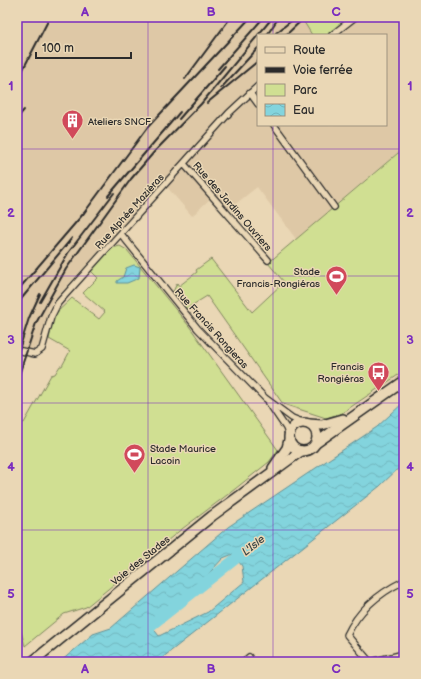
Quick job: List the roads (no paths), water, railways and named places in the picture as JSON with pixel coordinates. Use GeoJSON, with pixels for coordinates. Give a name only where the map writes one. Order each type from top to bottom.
{"type":"FeatureCollection","features":[{"type":"Feature","properties":{"kind":"main road"},"geometry":{"type":"LineString","coordinates":[[362,410],[331,423],[322,425],[306,423],[291,428],[289,438],[294,447],[302,451],[308,450],[404,381]]}},
{"type":"Feature","properties":{"kind":"main road"},"geometry":{"type":"LineString","coordinates":[[306,423],[317,434],[316,443]]}},
{"type":"Feature","properties":{"kind":"main road","name":"Voie des Stades"},"geometry":{"type":"LineString","coordinates":[[264,478],[280,461],[287,448],[289,438]]}},
{"type":"Feature","properties":{"kind":"main road","name":"Voie des Stades"},"geometry":{"type":"LineString","coordinates":[[32,662],[182,540],[302,451]]}},
{"type":"Feature","properties":{"kind":"street"},"geometry":{"type":"LineString","coordinates":[[333,34],[356,17]]}},
{"type":"Feature","properties":{"kind":"street","name":"Rue Alphée Maziéras"},"geometry":{"type":"LineString","coordinates":[[17,350],[35,354],[42,350],[51,317],[58,303],[229,113],[257,87]]}},
{"type":"Feature","properties":{"kind":"street"},"geometry":{"type":"LineString","coordinates":[[250,93],[257,103]]}},
{"type":"Feature","properties":{"kind":"street"},"geometry":{"type":"LineString","coordinates":[[275,126],[334,207]]}},
{"type":"Feature","properties":{"kind":"street","name":"Rue des Jardins Ouvriers"},"geometry":{"type":"LineString","coordinates":[[184,164],[268,260]]}},
{"type":"Feature","properties":{"kind":"street","name":"Rue Francis Rongieras"},"geometry":{"type":"LineString","coordinates":[[121,234],[186,316],[265,398],[292,418],[306,423]]}},
{"type":"Feature","properties":{"kind":"street"},"geometry":{"type":"LineString","coordinates":[[265,398],[286,428],[289,438]]}},
{"type":"Feature","properties":{"kind":"street"},"geometry":{"type":"LineString","coordinates":[[404,581],[384,591],[365,607],[347,635],[371,662],[404,654]]}},
{"type":"Feature","properties":{"kind":"street"},"geometry":{"type":"LineString","coordinates":[[242,662],[249,657]]}},
{"type":"Feature","properties":{"kind":"water"},"geometry":{"type":"Polygon","coordinates":[[[134,265],[140,267],[139,278],[127,283],[117,283],[117,281],[123,277],[126,268],[134,265]]]}},
{"type":"Feature","properties":{"kind":"water"},"geometry":{"type":"Polygon","coordinates":[[[404,402],[404,463],[380,486],[157,662],[60,662],[93,634],[111,628],[228,527],[377,427],[404,402]],[[233,554],[223,558],[202,581],[149,623],[159,636],[208,612],[244,582],[242,566],[233,554]]]}},
{"type":"Feature","properties":{"kind":"waterway","name":"L'Isle"},"geometry":{"type":"LineString","coordinates":[[139,635],[248,549]]}},
{"type":"Feature","properties":{"kind":"railway"},"geometry":{"type":"LineString","coordinates":[[17,81],[50,17]]}},
{"type":"Feature","properties":{"kind":"railway"},"geometry":{"type":"LineString","coordinates":[[185,79],[231,17]]}},
{"type":"Feature","properties":{"kind":"railway"},"geometry":{"type":"LineString","coordinates":[[17,291],[84,213],[147,128],[251,17]]}},
{"type":"Feature","properties":{"kind":"railway"},"geometry":{"type":"LineString","coordinates":[[218,69],[264,17]]}},
{"type":"Feature","properties":{"kind":"railway"},"geometry":{"type":"LineString","coordinates":[[259,34],[273,17]]}},
{"type":"Feature","properties":{"kind":"railway"},"geometry":{"type":"LineString","coordinates":[[268,34],[279,17]]}},
{"type":"Feature","properties":{"kind":"railway"},"geometry":{"type":"LineString","coordinates":[[276,33],[296,17]]}},
{"type":"Feature","properties":{"kind":"railway"},"geometry":{"type":"LineString","coordinates":[[287,34],[305,17]]}},
{"type":"Feature","properties":{"kind":"railway"},"geometry":{"type":"LineString","coordinates":[[17,381],[36,323],[66,269],[131,179],[155,151],[201,104],[257,36]]}},
{"type":"Feature","properties":{"kind":"railway"},"geometry":{"type":"LineString","coordinates":[[221,88],[257,49]]}},
{"type":"Feature","properties":{"kind":"railway"},"geometry":{"type":"LineString","coordinates":[[207,103],[257,62]]}},
{"type":"Feature","properties":{"kind":"railway"},"geometry":{"type":"LineString","coordinates":[[179,119],[225,66]]}},
{"type":"Feature","properties":{"kind":"railway"},"geometry":{"type":"LineString","coordinates":[[17,118],[24,110]]}},
{"type":"Feature","properties":{"kind":"railway"},"geometry":{"type":"LineString","coordinates":[[108,196],[180,112]]}},
{"type":"Feature","properties":{"kind":"railway"},"geometry":{"type":"LineString","coordinates":[[40,302],[68,253],[114,193]]}},
{"type":"Feature","properties":{"kind":"railway"},"geometry":{"type":"LineString","coordinates":[[17,304],[72,238]]}},
{"type":"Feature","properties":{"kind":"railway"},"geometry":{"type":"LineString","coordinates":[[17,356],[29,318],[40,294]]}},
{"type":"Feature","properties":{"kind":"railway"},"geometry":{"type":"LineString","coordinates":[[17,647],[23,662]]}},
{"type":"Feature","properties":{"kind":"place","name":"Ateliers SNCF"},"geometry":{"type":"Point","coordinates":[73,140]}},
{"type":"Feature","properties":{"kind":"place","name":"Stade Francis-Rongiéras"},"geometry":{"type":"Point","coordinates":[336,296]}},
{"type":"Feature","properties":{"kind":"place","name":"Francis Rongiéras"},"geometry":{"type":"Point","coordinates":[379,392]}},
{"type":"Feature","properties":{"kind":"place","name":"Stade Maurice Lacoin"},"geometry":{"type":"Point","coordinates":[135,474]}}]}
